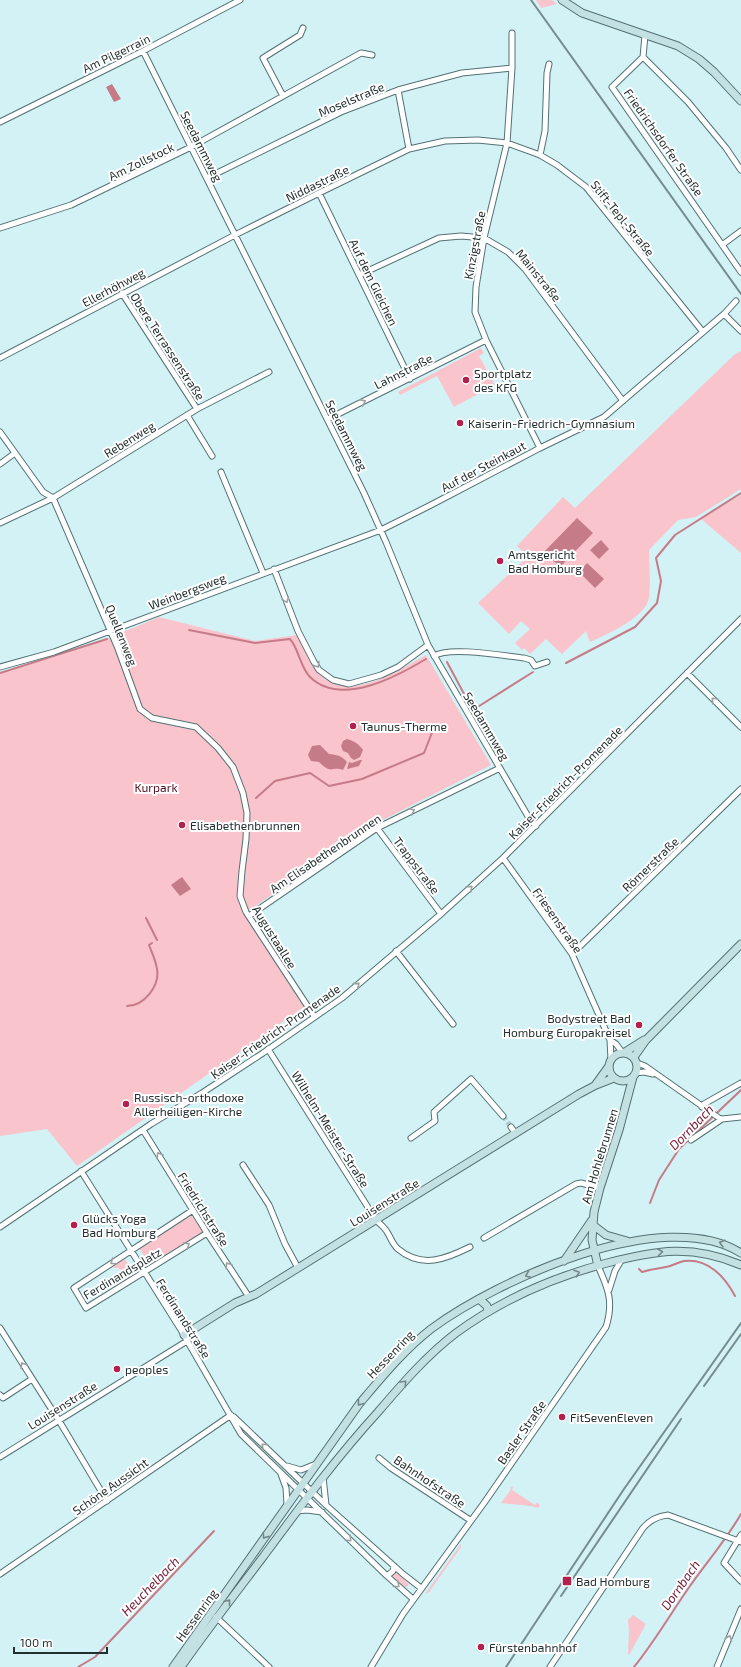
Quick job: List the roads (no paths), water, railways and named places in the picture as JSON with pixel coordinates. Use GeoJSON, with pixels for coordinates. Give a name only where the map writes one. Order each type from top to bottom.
{"type":"FeatureCollection","features":[{"type":"Feature","properties":{"kind":"street","name":"Am Pilgerrain"},"geometry":{"type":"LineString","coordinates":[[0,122],[143,51],[240,0]]}},
{"type":"Feature","properties":{"kind":"street"},"geometry":{"type":"LineString","coordinates":[[562,0],[582,13],[678,46],[699,59],[714,72],[741,101]]}},
{"type":"Feature","properties":{"kind":"street"},"geometry":{"type":"LineString","coordinates":[[284,96],[263,58],[300,35],[303,28]]}},
{"type":"Feature","properties":{"kind":"street","name":"Kinzigstraße"},"geometry":{"type":"LineString","coordinates":[[512,33],[512,68],[507,143],[484,238],[476,287],[475,312],[486,340],[540,448]]}},
{"type":"Feature","properties":{"kind":"street"},"geometry":{"type":"LineString","coordinates":[[645,35],[643,57],[688,102],[726,148],[741,170]]}},
{"type":"Feature","properties":{"kind":"street","name":"Seedammweg"},"geometry":{"type":"LineString","coordinates":[[143,51],[328,419],[381,530],[428,645],[529,818],[536,826]]}},
{"type":"Feature","properties":{"kind":"street","name":"Am Zollstock"},"geometry":{"type":"LineString","coordinates":[[0,228],[72,205],[191,148],[361,53],[372,55]]}},
{"type":"Feature","properties":{"kind":"street","name":"Friedrichsdorfer Straße"},"geometry":{"type":"LineString","coordinates":[[643,57],[612,87],[741,272]]}},
{"type":"Feature","properties":{"kind":"street"},"geometry":{"type":"LineString","coordinates":[[540,154],[545,131],[547,73],[549,64]]}},
{"type":"Feature","properties":{"kind":"street","name":"Moselstraße"},"geometry":{"type":"LineString","coordinates":[[207,178],[341,112],[398,90],[462,74],[512,68]]}},
{"type":"Feature","properties":{"kind":"street"},"geometry":{"type":"LineString","coordinates":[[398,90],[409,149]]}},
{"type":"Feature","properties":{"kind":"street","name":"Niddastraße"},"geometry":{"type":"LineString","coordinates":[[235,235],[409,149],[445,140],[478,140],[507,143]]}},
{"type":"Feature","properties":{"kind":"street","name":"Stift-Tepl-Straße"},"geometry":{"type":"LineString","coordinates":[[507,143],[540,154],[586,187],[703,332]]}},
{"type":"Feature","properties":{"kind":"street","name":"Auf dem Gleichen"},"geometry":{"type":"LineString","coordinates":[[319,193],[410,379]]}},
{"type":"Feature","properties":{"kind":"street"},"geometry":{"type":"LineString","coordinates":[[722,245],[741,231]]}},
{"type":"Feature","properties":{"kind":"street","name":"Ellerhöhweg"},"geometry":{"type":"LineString","coordinates":[[0,358],[235,235]]}},
{"type":"Feature","properties":{"kind":"street","name":"Mainstraße"},"geometry":{"type":"LineString","coordinates":[[359,275],[439,238],[461,236],[484,238],[508,252],[525,269],[623,401]]}},
{"type":"Feature","properties":{"kind":"street","name":"Obere Terrassenstraße"},"geometry":{"type":"LineString","coordinates":[[122,293],[197,409]]}},
{"type":"Feature","properties":{"kind":"street","name":"Auf der Steinkaut"},"geometry":{"type":"LineString","coordinates":[[381,530],[540,448],[604,417],[724,314],[736,301]]}},
{"type":"Feature","properties":{"kind":"street"},"geometry":{"type":"LineString","coordinates":[[724,314],[741,331]]}},
{"type":"Feature","properties":{"kind":"street","name":"Lahnstraße"},"geometry":{"type":"LineString","coordinates":[[328,419],[486,340]]}},
{"type":"Feature","properties":{"kind":"street","name":"Rebenweg"},"geometry":{"type":"LineString","coordinates":[[0,523],[53,498],[197,409],[269,372]]}},
{"type":"Feature","properties":{"kind":"street","name":"Obere Terrassenstraße"},"geometry":{"type":"LineString","coordinates":[[187,416],[212,456]]}},
{"type":"Feature","properties":{"kind":"street","name":"Quellenweg"},"geometry":{"type":"LineString","coordinates":[[0,432],[43,492],[53,498],[110,631],[140,709],[152,718],[196,728],[218,748],[232,767],[243,793],[247,813]]}},
{"type":"Feature","properties":{"kind":"street"},"geometry":{"type":"LineString","coordinates":[[0,464],[15,453]]}},
{"type":"Feature","properties":{"kind":"street"},"geometry":{"type":"LineString","coordinates":[[220,472],[263,573]]}},
{"type":"Feature","properties":{"kind":"street","name":"Weinbergsweg"},"geometry":{"type":"LineString","coordinates":[[0,667],[54,652],[381,530]]}},
{"type":"Feature","properties":{"kind":"street"},"geometry":{"type":"LineString","coordinates":[[274,569],[298,631],[311,656],[319,670],[333,680],[349,684],[381,675],[398,667],[428,645]]}},
{"type":"Feature","properties":{"kind":"street","name":"Kaiser-Friedrich-Promenade"},"geometry":{"type":"LineString","coordinates":[[0,1227],[143,1130],[268,1049],[342,998],[441,914],[503,858],[741,619]]}},
{"type":"Feature","properties":{"kind":"street"},"geometry":{"type":"LineString","coordinates":[[434,656],[439,653],[468,652],[524,658],[531,660],[535,666],[547,662]]}},
{"type":"Feature","properties":{"kind":"street"},"geometry":{"type":"LineString","coordinates":[[687,673],[741,727]]}},
{"type":"Feature","properties":{"kind":"street","name":"Am Elisabethenbrunnen"},"geometry":{"type":"LineString","coordinates":[[249,916],[377,828],[500,768]]}},
{"type":"Feature","properties":{"kind":"street","name":"Römerstraße"},"geometry":{"type":"LineString","coordinates":[[572,954],[741,789]]}},
{"type":"Feature","properties":{"kind":"street","name":"Augustaallee"},"geometry":{"type":"LineString","coordinates":[[247,813],[240,896],[249,916],[314,1016]]}},
{"type":"Feature","properties":{"kind":"street","name":"Trappstraße"},"geometry":{"type":"LineString","coordinates":[[377,828],[441,914]]}},
{"type":"Feature","properties":{"kind":"street","name":"Friesenstraße"},"geometry":{"type":"LineString","coordinates":[[503,858],[572,954],[610,1040],[610,1062]]}},
{"type":"Feature","properties":{"kind":"street"},"geometry":{"type":"LineString","coordinates":[[658,1076],[644,1072],[624,1081],[614,1078],[611,1075],[610,1062],[617,1053],[623,1052],[646,1040],[741,944]]}},
{"type":"Feature","properties":{"kind":"street"},"geometry":{"type":"LineString","coordinates":[[396,951],[453,1024]]}},
{"type":"Feature","properties":{"kind":"street","name":"Friesenstraße"},"geometry":{"type":"LineString","coordinates":[[610,1040],[623,1052]]}},
{"type":"Feature","properties":{"kind":"street"},"geometry":{"type":"LineString","coordinates":[[635,1075],[636,1060],[646,1040]]}},
{"type":"Feature","properties":{"kind":"street","name":"Wilhelm-Meister-Straße"},"geometry":{"type":"LineString","coordinates":[[268,1049],[376,1220],[384,1228],[398,1249],[418,1260],[444,1258],[470,1247]]}},
{"type":"Feature","properties":{"kind":"street"},"geometry":{"type":"LineString","coordinates":[[623,1052],[707,1111],[720,1118],[741,1117]]}},
{"type":"Feature","properties":{"kind":"street","name":"Louisenstraße"},"geometry":{"type":"LineString","coordinates":[[596,1085],[610,1062]]}},
{"type":"Feature","properties":{"kind":"street","name":"Am Hohlebrunnen"},"geometry":{"type":"LineString","coordinates":[[598,1266],[592,1240],[593,1221],[600,1188],[635,1075]]}},
{"type":"Feature","properties":{"kind":"street","name":"Louisenstraße"},"geometry":{"type":"LineString","coordinates":[[0,1457],[25,1438],[59,1421],[108,1387],[185,1338],[235,1303],[249,1297],[298,1268],[596,1085],[614,1078]]}},
{"type":"Feature","properties":{"kind":"street"},"geometry":{"type":"LineString","coordinates":[[411,1138],[436,1121],[434,1112],[471,1079],[503,1116]]}},
{"type":"Feature","properties":{"kind":"street","name":"Am Hohlebrunnen"},"geometry":{"type":"LineString","coordinates":[[624,1081],[627,1100]]}},
{"type":"Feature","properties":{"kind":"street"},"geometry":{"type":"LineString","coordinates":[[702,1107],[704,1104],[741,1083]]}},
{"type":"Feature","properties":{"kind":"street"},"geometry":{"type":"LineString","coordinates":[[691,1140],[720,1118]]}},
{"type":"Feature","properties":{"kind":"street"},"geometry":{"type":"LineString","coordinates":[[511,1127],[516,1134]]}},
{"type":"Feature","properties":{"kind":"street","name":"Friedrichstraße"},"geometry":{"type":"LineString","coordinates":[[143,1130],[192,1210],[249,1297]]}},
{"type":"Feature","properties":{"kind":"street"},"geometry":{"type":"LineString","coordinates":[[243,1165],[269,1205],[284,1244],[298,1268]]}},
{"type":"Feature","properties":{"kind":"street","name":"Ferdinandstraße"},"geometry":{"type":"LineString","coordinates":[[82,1171],[231,1415]]}},
{"type":"Feature","properties":{"kind":"street"},"geometry":{"type":"LineString","coordinates":[[484,1238],[576,1184],[581,1183],[600,1188]]}},
{"type":"Feature","properties":{"kind":"street","name":"Ferdinandsplatz"},"geometry":{"type":"LineString","coordinates":[[192,1210],[74,1288],[86,1308],[207,1233]]}},
{"type":"Feature","properties":{"kind":"street"},"geometry":{"type":"LineString","coordinates":[[564,1261],[593,1221],[606,1235],[613,1238],[630,1241]]}},
{"type":"Feature","properties":{"kind":"street","name":"Hessenring"},"geometry":{"type":"LineString","coordinates":[[173,1667],[360,1403],[398,1359],[431,1329],[479,1299],[521,1278],[564,1261],[630,1241],[666,1237],[700,1239],[722,1243],[741,1253]]}},
{"type":"Feature","properties":{"kind":"street","name":"Hessenring"},"geometry":{"type":"LineString","coordinates":[[180,1667],[216,1617],[345,1448],[424,1362],[456,1334],[488,1312],[540,1286],[598,1266],[622,1260],[662,1251],[685,1250],[710,1255],[741,1265]]}},
{"type":"Feature","properties":{"kind":"street"},"geometry":{"type":"LineString","coordinates":[[609,1291],[615,1271],[622,1260]]}},
{"type":"Feature","properties":{"kind":"street","name":"Basler Straße"},"geometry":{"type":"LineString","coordinates":[[371,1667],[414,1599],[606,1327],[610,1313],[609,1291],[598,1266]]}},
{"type":"Feature","properties":{"kind":"street"},"geometry":{"type":"LineString","coordinates":[[479,1299],[487,1306],[488,1312]]}},
{"type":"Feature","properties":{"kind":"street"},"geometry":{"type":"LineString","coordinates":[[0,1328],[59,1421],[107,1501]]}},
{"type":"Feature","properties":{"kind":"street"},"geometry":{"type":"LineString","coordinates":[[0,1395],[1,1394],[3,1398],[32,1379]]}},
{"type":"Feature","properties":{"kind":"street"},"geometry":{"type":"LineString","coordinates":[[231,1415],[284,1464],[322,1512],[387,1576],[414,1599]]}},
{"type":"Feature","properties":{"kind":"street"},"geometry":{"type":"LineString","coordinates":[[231,1415],[241,1434],[280,1472],[300,1486]]}},
{"type":"Feature","properties":{"kind":"street","name":"Schöne Aussicht"},"geometry":{"type":"LineString","coordinates":[[0,1574],[231,1415]]}},
{"type":"Feature","properties":{"kind":"street","name":"Bahnhofstraße"},"geometry":{"type":"LineString","coordinates":[[379,1458],[391,1468],[470,1520]]}},
{"type":"Feature","properties":{"kind":"street"},"geometry":{"type":"LineString","coordinates":[[284,1464],[296,1470],[301,1470],[316,1464]]}},
{"type":"Feature","properties":{"kind":"street"},"geometry":{"type":"LineString","coordinates":[[280,1472],[286,1488],[287,1504]]}},
{"type":"Feature","properties":{"kind":"street"},"geometry":{"type":"LineString","coordinates":[[323,1476],[327,1506]]}},
{"type":"Feature","properties":{"kind":"street"},"geometry":{"type":"LineString","coordinates":[[309,1495],[327,1506],[394,1566],[422,1588]]}},
{"type":"Feature","properties":{"kind":"street"},"geometry":{"type":"LineString","coordinates":[[297,1511],[307,1510],[322,1512]]}},
{"type":"Feature","properties":{"kind":"street"},"geometry":{"type":"LineString","coordinates":[[550,1667],[649,1522],[661,1515],[668,1515],[739,1541]]}},
{"type":"Feature","properties":{"kind":"street"},"geometry":{"type":"LineString","coordinates":[[741,1535],[739,1541],[724,1563],[741,1581]]}},
{"type":"Feature","properties":{"kind":"street"},"geometry":{"type":"LineString","coordinates":[[387,1576],[394,1566]]}},
{"type":"Feature","properties":{"kind":"street"},"geometry":{"type":"LineString","coordinates":[[717,1667],[741,1609]]}},
{"type":"Feature","properties":{"kind":"street"},"geometry":{"type":"LineString","coordinates":[[216,1617],[269,1667]]}},
{"type":"Feature","properties":{"kind":"waterway"},"geometry":{"type":"LineString","coordinates":[[566,663],[635,627],[657,603],[661,581],[656,558],[675,535],[741,493]]}},
{"type":"Feature","properties":{"kind":"waterway"},"geometry":{"type":"LineString","coordinates":[[189,630],[255,643],[290,639],[310,677],[323,686],[337,689],[352,689],[384,681],[400,674],[426,659]]}},
{"type":"Feature","properties":{"kind":"waterway"},"geometry":{"type":"LineString","coordinates":[[0,673],[107,639]]}},
{"type":"Feature","properties":{"kind":"waterway"},"geometry":{"type":"LineString","coordinates":[[447,662],[470,705],[476,708],[533,672]]}},
{"type":"Feature","properties":{"kind":"waterway"},"geometry":{"type":"LineString","coordinates":[[256,798],[275,781],[310,773],[329,786],[362,779],[424,753],[433,730],[436,728]]}},
{"type":"Feature","properties":{"kind":"waterway"},"geometry":{"type":"LineString","coordinates":[[146,918],[157,940]]}},
{"type":"Feature","properties":{"kind":"waterway"},"geometry":{"type":"LineString","coordinates":[[127,1006],[139,1003],[145,999],[150,994],[156,982],[157,975],[155,960],[149,945],[152,943]]}},
{"type":"Feature","properties":{"kind":"waterway","name":"Dornbach"},"geometry":{"type":"LineString","coordinates":[[650,1203],[659,1180],[679,1149],[741,1090]]}},
{"type":"Feature","properties":{"kind":"waterway","name":"Dornbach"},"geometry":{"type":"LineString","coordinates":[[639,1269],[642,1272],[684,1261],[701,1263],[715,1270],[726,1282],[735,1296]]}},
{"type":"Feature","properties":{"kind":"waterway","name":"Dornbach"},"geometry":{"type":"LineString","coordinates":[[634,1667],[741,1514]]}},
{"type":"Feature","properties":{"kind":"waterway","name":"Heuchelbach"},"geometry":{"type":"LineString","coordinates":[[78,1667],[95,1657],[214,1531]]}},
{"type":"Feature","properties":{"kind":"tunnel"},"geometry":{"type":"LineString","coordinates":[[503,1116],[511,1127]]}},
{"type":"Feature","properties":{"kind":"railway"},"geometry":{"type":"LineString","coordinates":[[531,0],[741,294]]}},
{"type":"Feature","properties":{"kind":"railway"},"geometry":{"type":"LineString","coordinates":[[506,1667],[624,1489],[741,1323]]}},
{"type":"Feature","properties":{"kind":"railway"},"geometry":{"type":"LineString","coordinates":[[704,1386],[741,1334]]}},
{"type":"Feature","properties":{"kind":"railway"},"geometry":{"type":"LineString","coordinates":[[561,1596],[681,1419]]}},
{"type":"Feature","properties":{"kind":"place","name":"Sportplatz des KFG"},"geometry":{"type":"Point","coordinates":[466,380]}},
{"type":"Feature","properties":{"kind":"place","name":"Kaiserin-Friedrich-Gymnasium"},"geometry":{"type":"Point","coordinates":[460,423]}},
{"type":"Feature","properties":{"kind":"place","name":"Amtsgericht Bad Homburg"},"geometry":{"type":"Point","coordinates":[500,561]}},
{"type":"Feature","properties":{"kind":"place","name":"Taunus-Therme"},"geometry":{"type":"Point","coordinates":[353,726]}},
{"type":"Feature","properties":{"kind":"place","name":"Elisabethenbrunnen"},"geometry":{"type":"Point","coordinates":[182,825]}},
{"type":"Feature","properties":{"kind":"place","name":"Bodystreet Bad Homburg Europakreisel"},"geometry":{"type":"Point","coordinates":[639,1025]}},
{"type":"Feature","properties":{"kind":"place","name":"Russisch-orthodoxe Allerheiligen-Kirche"},"geometry":{"type":"Point","coordinates":[126,1104]}},
{"type":"Feature","properties":{"kind":"place","name":"Glücks Yoga Bad Homburg"},"geometry":{"type":"Point","coordinates":[74,1225]}},
{"type":"Feature","properties":{"kind":"place","name":"peoples"},"geometry":{"type":"Point","coordinates":[117,1369]}},
{"type":"Feature","properties":{"kind":"place","name":"FitSevenEleven"},"geometry":{"type":"Point","coordinates":[562,1417]}},
{"type":"Feature","properties":{"kind":"place","name":"Bad Homburg"},"geometry":{"type":"Point","coordinates":[567,1581]}},
{"type":"Feature","properties":{"kind":"place","name":"Fürstenbahnhof"},"geometry":{"type":"Point","coordinates":[481,1647]}},
{"type":"Feature","properties":{"kind":"park label","name":"Kurpark"},"geometry":{"type":"Point","coordinates":[156,787]}}]}
